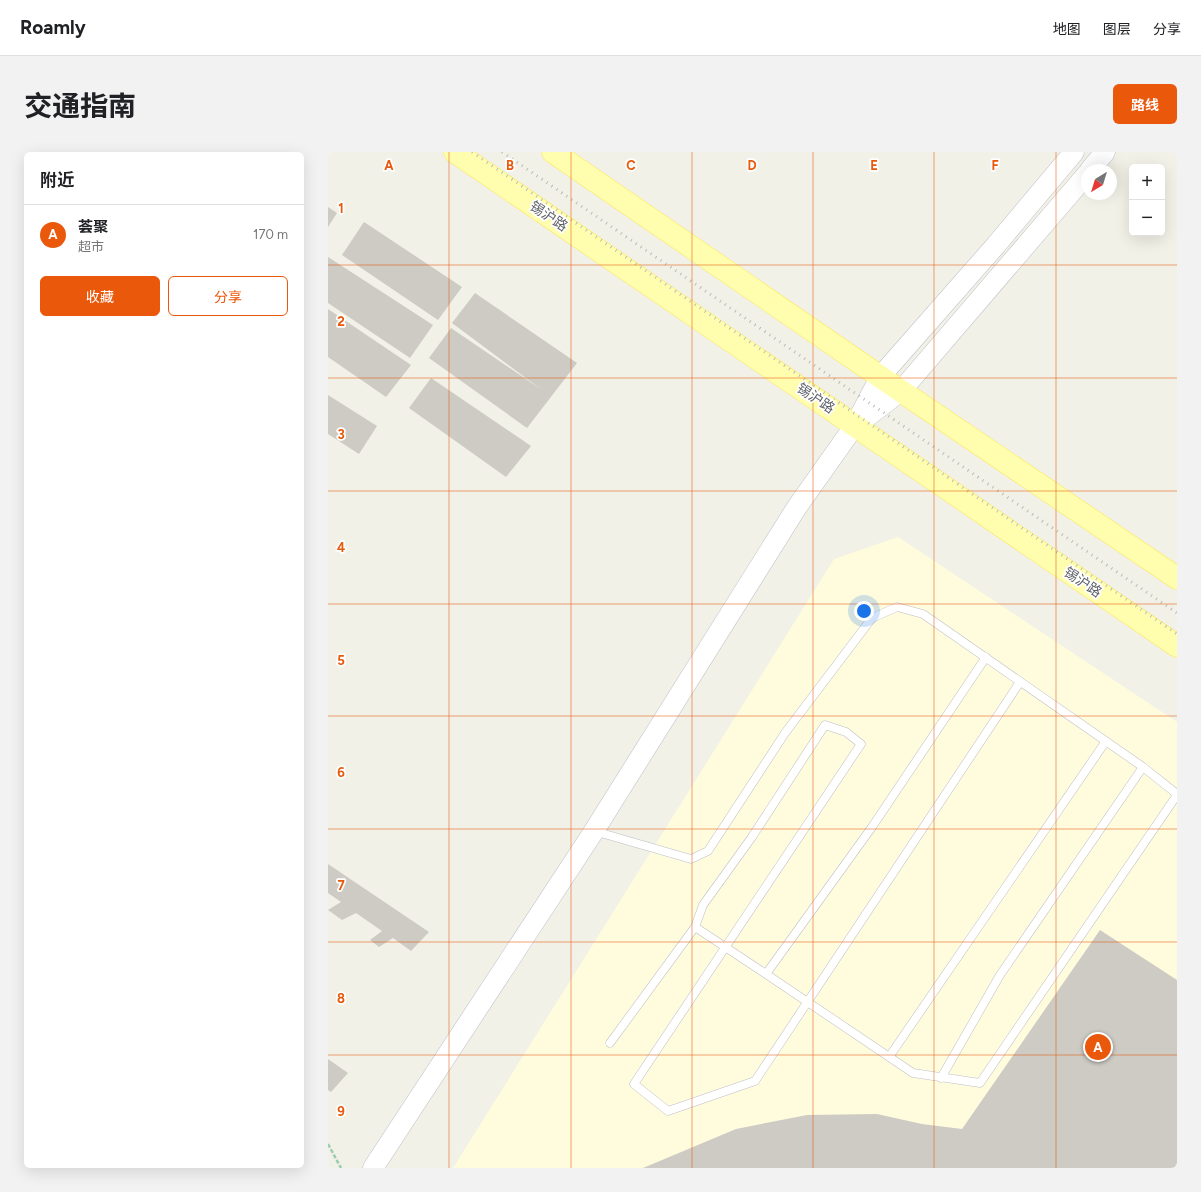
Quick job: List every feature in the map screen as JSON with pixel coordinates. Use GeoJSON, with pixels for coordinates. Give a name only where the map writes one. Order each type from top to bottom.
{"type":"FeatureCollection","features":[{"type":"Feature","properties":{"kind":"main road","name":"锡沪路"},"geometry":{"type":"LineString","coordinates":[[455,152],[1177,646]]}},
{"type":"Feature","properties":{"kind":"main road"},"geometry":{"type":"LineString","coordinates":[[553,152],[880,377],[1177,578]]}},
{"type":"Feature","properties":{"kind":"street"},"geometry":{"type":"LineString","coordinates":[[373,1168],[594,831],[797,507],[856,425],[880,377],[996,245],[1074,152]]}},
{"type":"Feature","properties":{"kind":"street"},"geometry":{"type":"LineString","coordinates":[[1095,164],[1105,152]]}},
{"type":"Feature","properties":{"kind":"street"},"geometry":{"type":"LineString","coordinates":[[856,425],[901,391],[1081,181]]}},
{"type":"Feature","properties":{"kind":"lane"},"geometry":{"type":"LineString","coordinates":[[594,831],[691,859],[708,851],[785,733],[872,618],[897,607],[923,614],[1143,767],[1177,794],[980,1083],[913,1074],[889,1056],[695,927]]}},
{"type":"Feature","properties":{"kind":"lane"},"geometry":{"type":"LineString","coordinates":[[766,974],[872,827],[986,657]]}},
{"type":"Feature","properties":{"kind":"lane"},"geometry":{"type":"LineString","coordinates":[[610,1043],[695,927],[703,905],[752,837],[825,725],[846,732],[861,744],[634,1084],[668,1111],[755,1081],[1020,682]]}},
{"type":"Feature","properties":{"kind":"lane"},"geometry":{"type":"LineString","coordinates":[[889,1056],[1106,742]]}},
{"type":"Feature","properties":{"kind":"lane"},"geometry":{"type":"LineString","coordinates":[[941,1078],[1000,975],[1143,767]]}},
{"type":"Feature","properties":{"kind":"path"},"geometry":{"type":"LineString","coordinates":[[328,1144],[341,1168]]}},
{"type":"Feature","properties":{"kind":"shaded area"},"geometry":{"type":"Polygon","coordinates":[[[898,537],[1177,722],[1177,1168],[453,1168],[834,559],[898,537]]]}},
{"type":"Feature","properties":{"kind":"building"},"geometry":{"type":"Polygon","coordinates":[[[328,207],[337,213],[328,227],[328,207]]]}},
{"type":"Feature","properties":{"kind":"building"},"geometry":{"type":"Polygon","coordinates":[[[364,222],[462,287],[438,320],[342,255],[364,222]]]}},
{"type":"Feature","properties":{"kind":"building"},"geometry":{"type":"Polygon","coordinates":[[[328,257],[433,325],[410,358],[328,303],[328,257]]]}},
{"type":"Feature","properties":{"kind":"building"},"geometry":{"type":"Polygon","coordinates":[[[475,293],[577,363],[527,428],[429,358],[451,328],[542,390],[452,323],[475,293]]]}},
{"type":"Feature","properties":{"kind":"building"},"geometry":{"type":"Polygon","coordinates":[[[328,309],[411,365],[386,397],[328,357],[328,309]]]}},
{"type":"Feature","properties":{"kind":"building"},"geometry":{"type":"Polygon","coordinates":[[[431,378],[531,446],[506,477],[409,408],[431,378]]]}},
{"type":"Feature","properties":{"kind":"building"},"geometry":{"type":"Polygon","coordinates":[[[328,395],[377,426],[359,454],[328,434],[328,395]]]}},
{"type":"Feature","properties":{"kind":"building"},"geometry":{"type":"Polygon","coordinates":[[[328,864],[429,932],[411,951],[393,938],[379,947],[370,940],[382,931],[356,913],[342,920],[328,910],[341,902],[328,893],[328,864]]]}},
{"type":"Feature","properties":{"kind":"building"},"geometry":{"type":"Polygon","coordinates":[[[1100,930],[1177,980],[1177,1168],[643,1168],[736,1129],[807,1115],[877,1114],[922,1124],[962,1129],[1100,930]]]}},
{"type":"Feature","properties":{"kind":"building"},"geometry":{"type":"Polygon","coordinates":[[[328,1059],[348,1073],[331,1092],[328,1090],[328,1059]]]}},
{"type":"Feature","properties":{"kind":"railway"},"geometry":{"type":"LineString","coordinates":[[472,152],[1177,634]]}},
{"type":"Feature","properties":{"kind":"railway"},"geometry":{"type":"LineString","coordinates":[[502,152],[1177,613]]}},
{"type":"Feature","properties":{"kind":"place","name":"荟聚"},"geometry":{"type":"Point","coordinates":[1098,1047]}}]}
